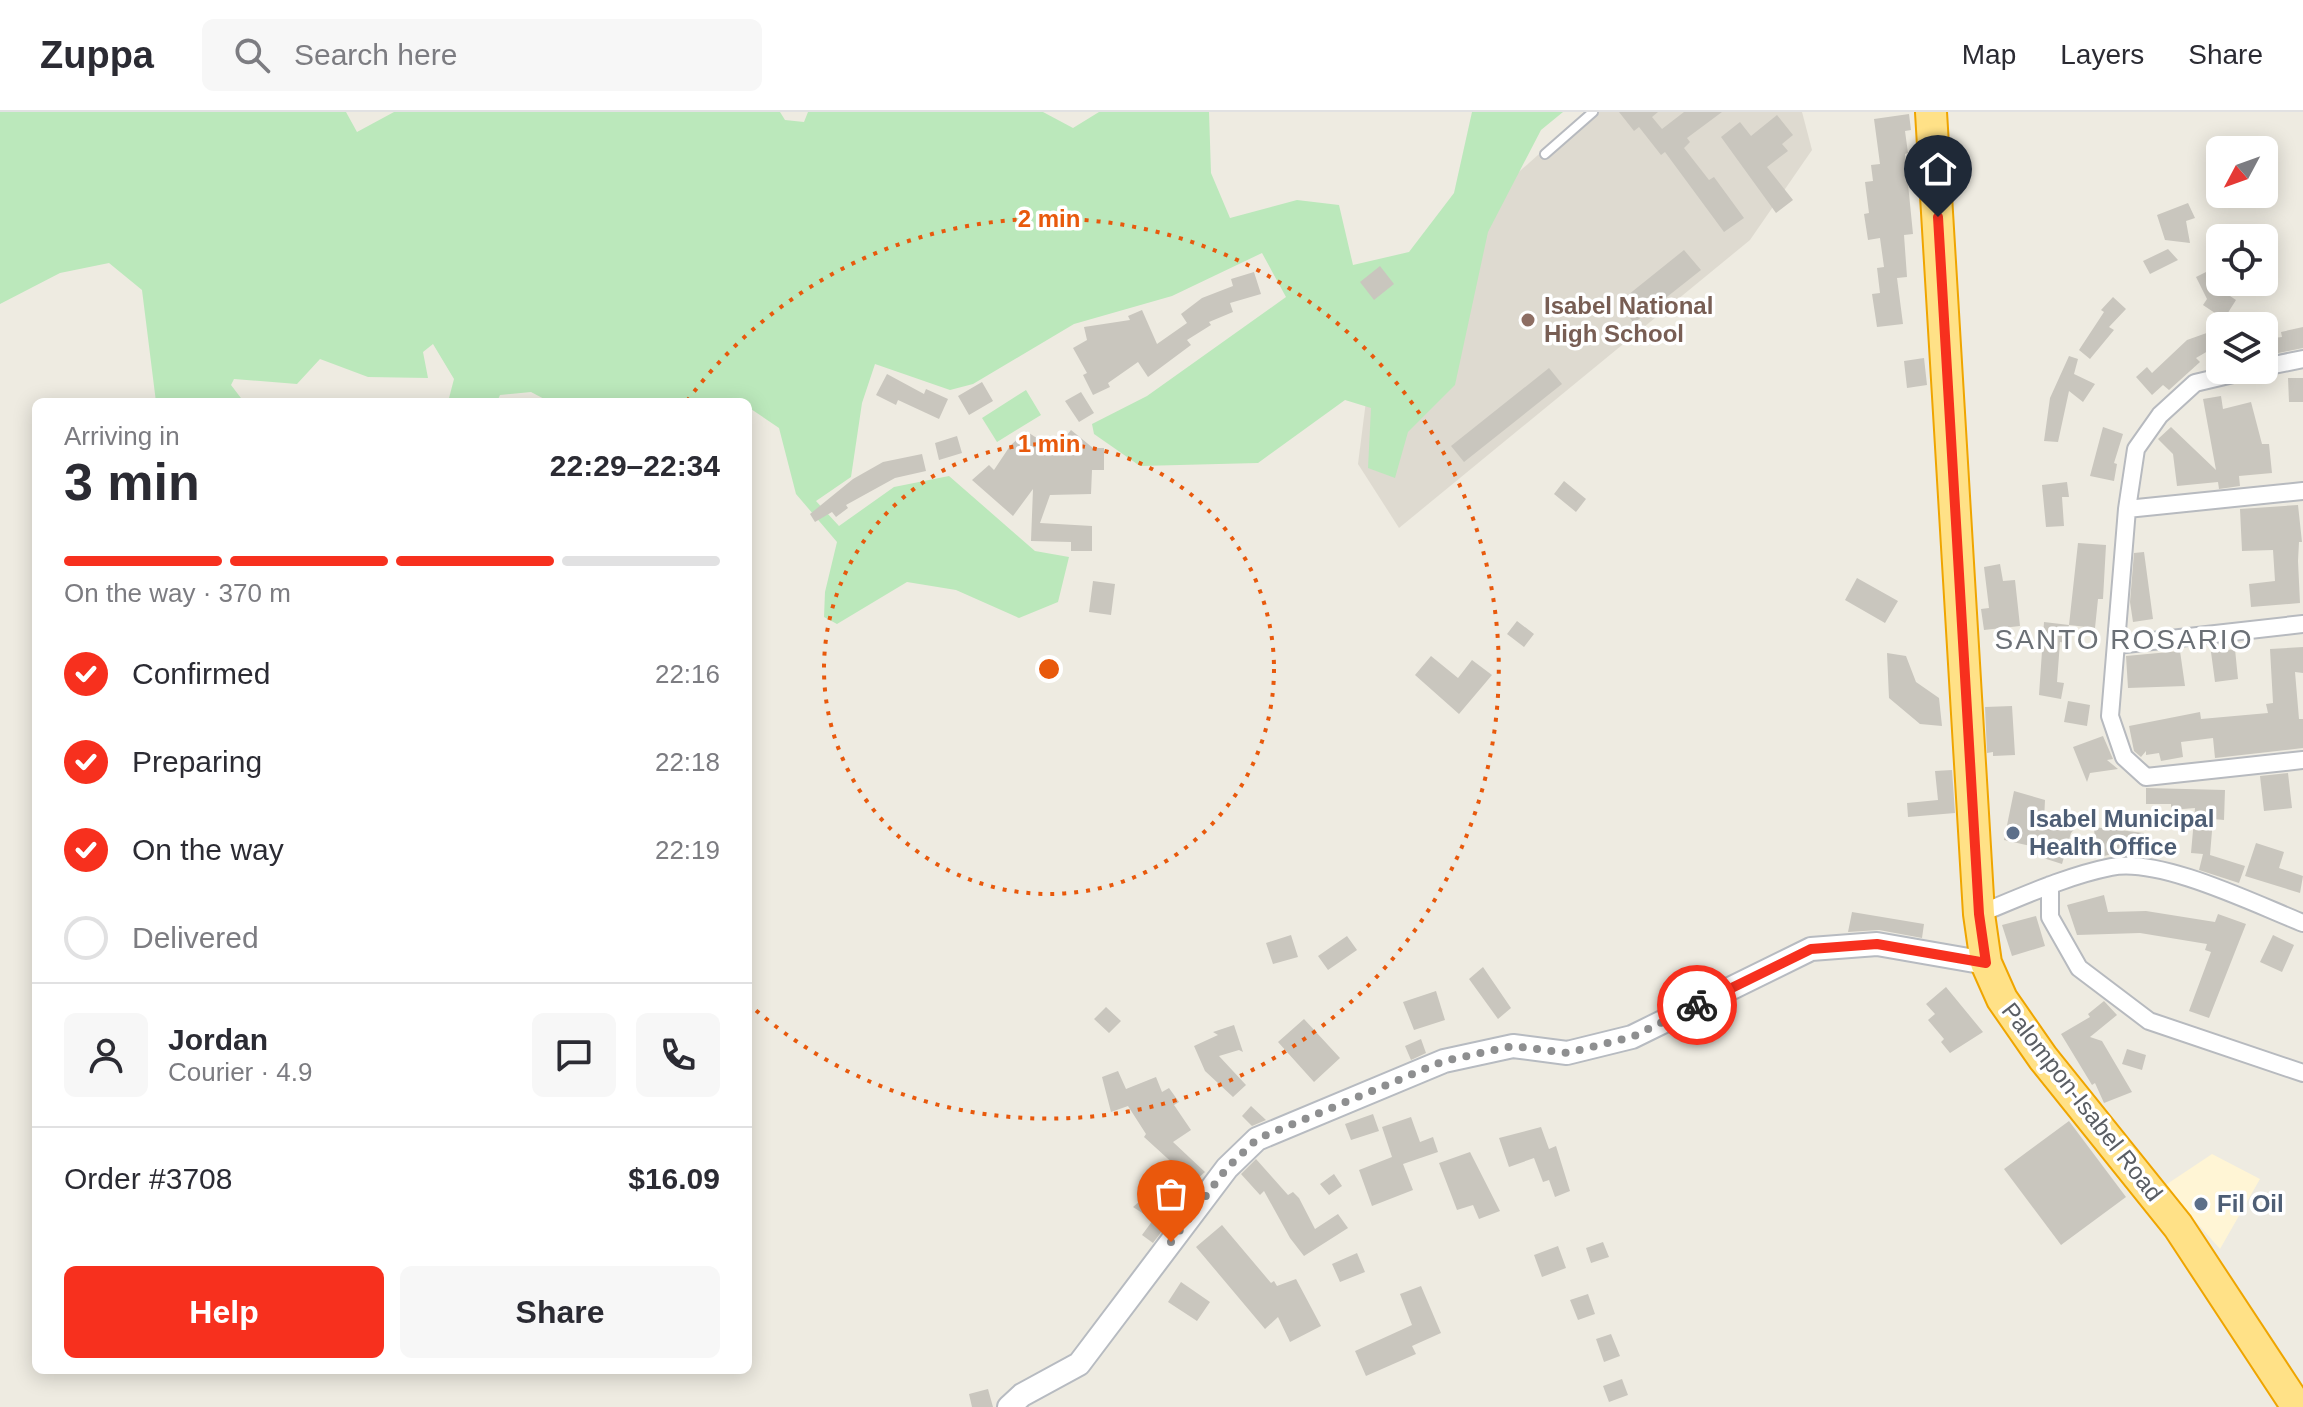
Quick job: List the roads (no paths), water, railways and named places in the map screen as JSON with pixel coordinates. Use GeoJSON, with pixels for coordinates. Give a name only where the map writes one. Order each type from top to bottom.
{"type":"FeatureCollection","features":[{"type":"Feature","properties":{"kind":"highway","name":"Palompon-Isabel Road"},"geometry":{"type":"LineString","coordinates":[[1931,112],[1979,914],[1986,963],[2002,999],[2043,1058],[2178,1226],[2297,1407]]}},
{"type":"Feature","properties":{"kind":"street"},"geometry":{"type":"LineString","coordinates":[[2278,364],[2303,359]]}},
{"type":"Feature","properties":{"kind":"street"},"geometry":{"type":"LineString","coordinates":[[2206,380],[2195,383],[2160,415],[2136,449],[2127,509],[2110,716],[2124,757],[2146,777],[2303,760]]}},
{"type":"Feature","properties":{"kind":"street"},"geometry":{"type":"LineString","coordinates":[[2127,509],[2303,491]]}},
{"type":"Feature","properties":{"kind":"street"},"geometry":{"type":"LineString","coordinates":[[2117,645],[2303,624]]}},
{"type":"Feature","properties":{"kind":"street"},"geometry":{"type":"LineString","coordinates":[[1979,914],[2050,885],[2113,866],[2160,869],[2303,923]]}},
{"type":"Feature","properties":{"kind":"street"},"geometry":{"type":"LineString","coordinates":[[2050,885],[2050,917],[2079,968],[2149,1021],[2303,1073]]}},
{"type":"Feature","properties":{"kind":"street"},"geometry":{"type":"LineString","coordinates":[[1009,1407],[1022,1395],[1079,1364],[1227,1168],[1257,1139],[1444,1061],[1513,1046],[1567,1053],[1632,1037],[1811,949],[1877,944],[1986,963]]}},
{"type":"Feature","properties":{"kind":"lane"},"geometry":{"type":"LineString","coordinates":[[1545,154],[1593,112]]}},
{"type":"Feature","properties":{"kind":"place","name":"Isabel National High School"},"geometry":{"type":"Point","coordinates":[1528,320]}},
{"type":"Feature","properties":{"kind":"place","name":"Isabel Municipal Health Office"},"geometry":{"type":"Point","coordinates":[2013,833]}},
{"type":"Feature","properties":{"kind":"place","name":"Fil Oil"},"geometry":{"type":"Point","coordinates":[2201,1204]}},
{"type":"Feature","properties":{"kind":"district","name":"SANTO ROSARIO"},"geometry":{"type":"Point","coordinates":[2124,639]}}]}
